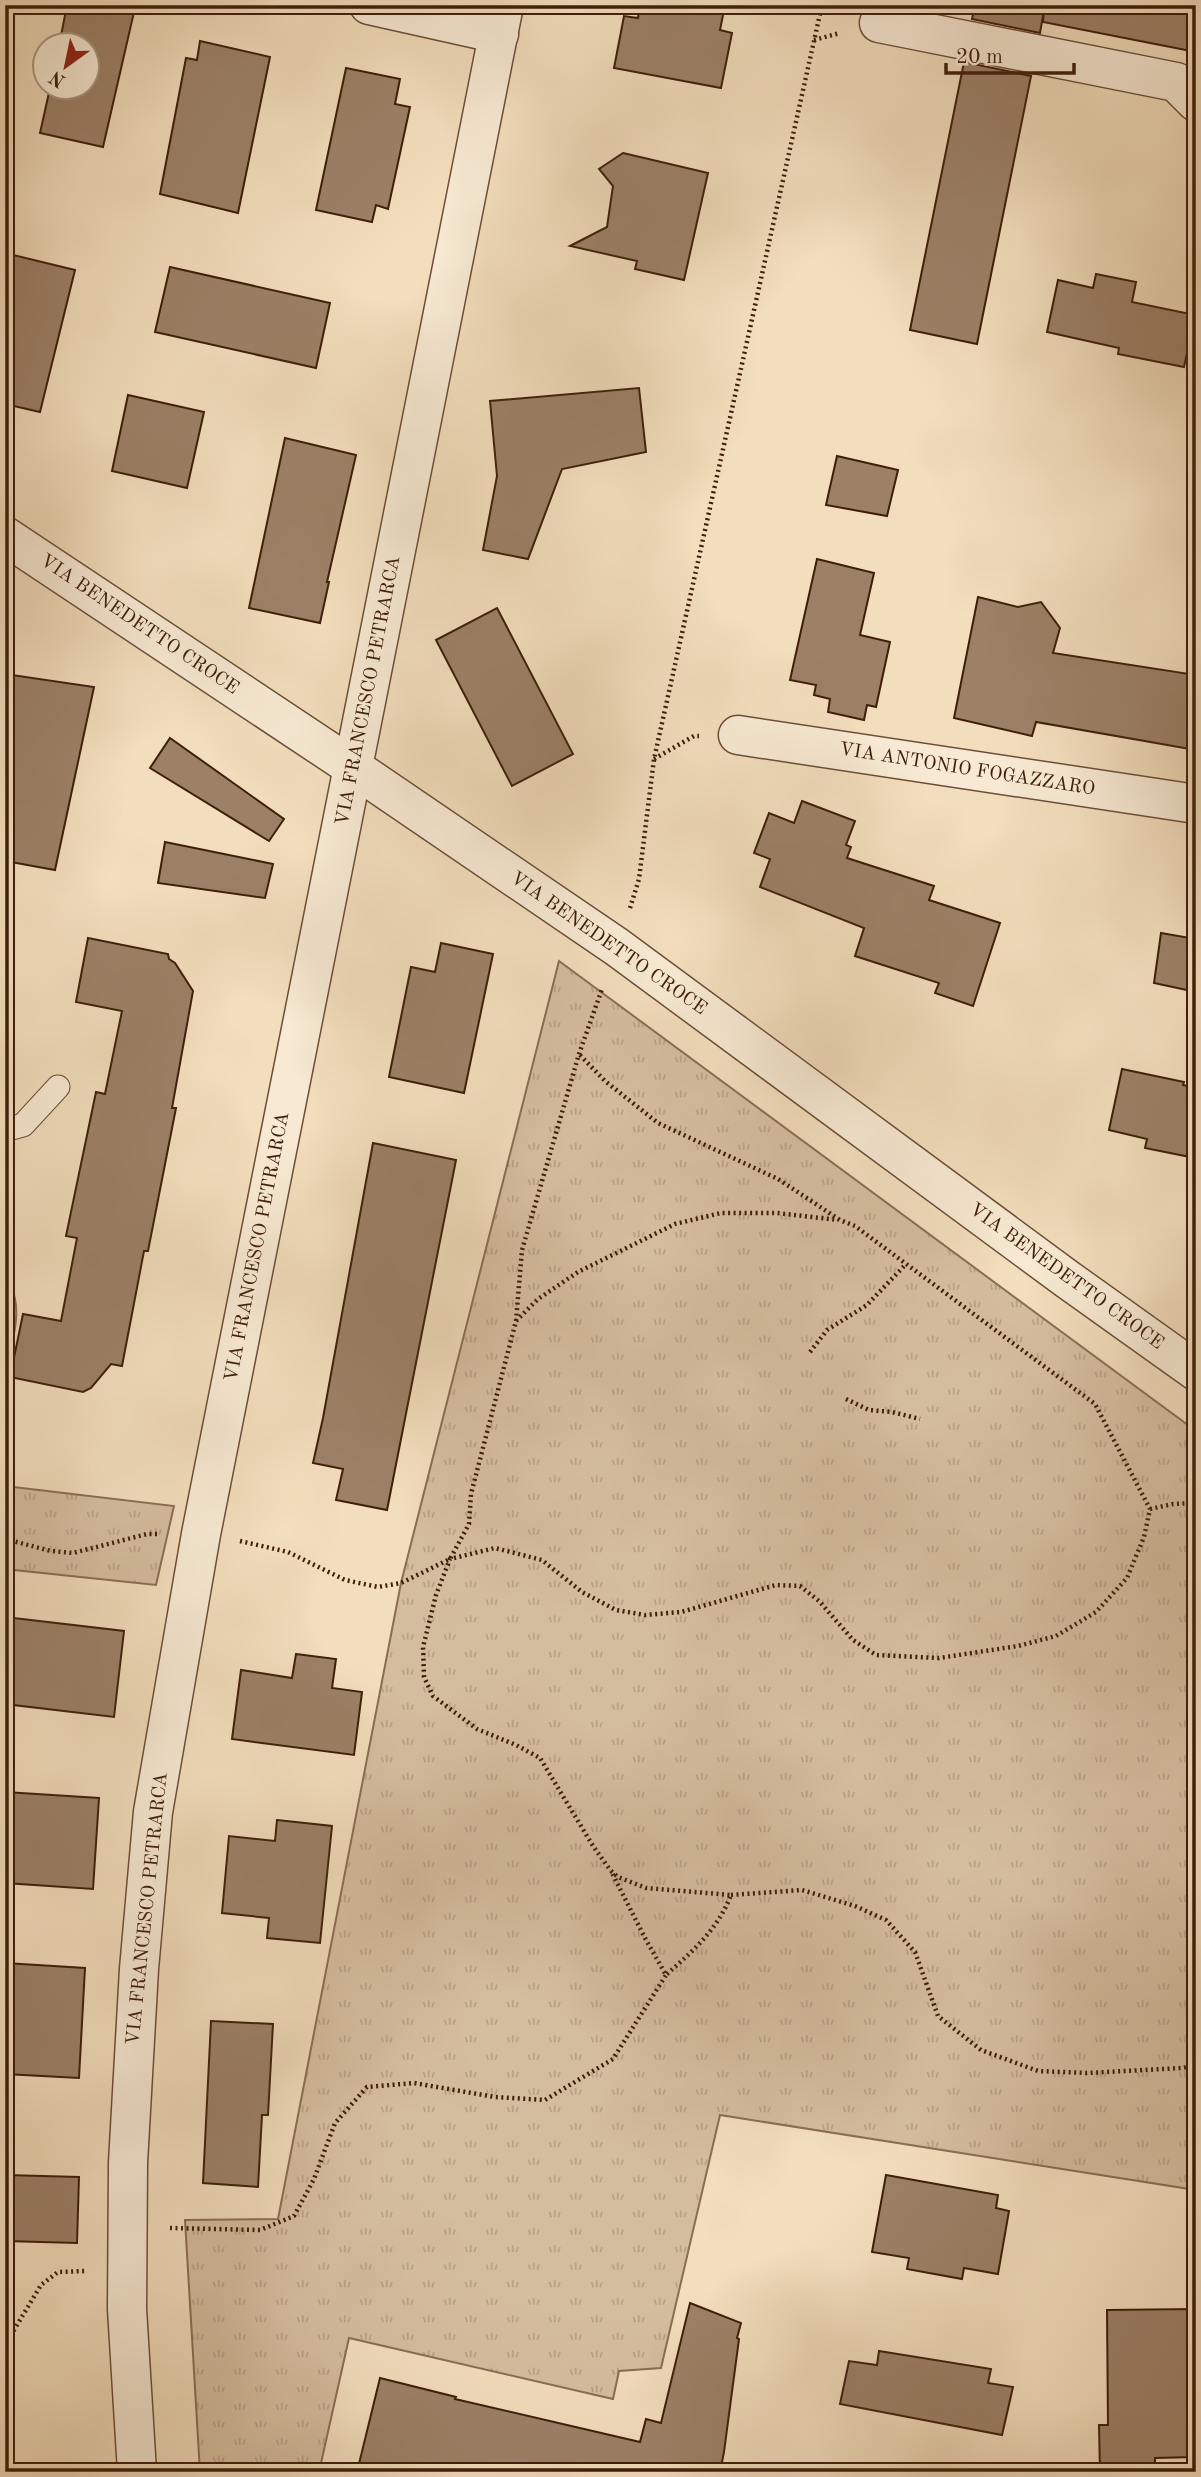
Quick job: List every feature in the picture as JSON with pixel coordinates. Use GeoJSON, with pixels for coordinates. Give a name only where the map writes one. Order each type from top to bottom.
{"type":"FeatureCollection","features":[{"type":"Feature","properties":{"kind":"street","name":"VIA FRANCESCO PETRARCA"},"geometry":{"type":"LineString","coordinates":[[137,2472],[128,2309],[128,2162],[138,1983],[153,1812],[201,1534],[501,20],[369,5]]}},
{"type":"Feature","properties":{"kind":"street"},"geometry":{"type":"LineString","coordinates":[[879,23],[1176,82],[1196,102]]}},
{"type":"Feature","properties":{"kind":"street","name":"VIA BENEDETTO CROCE"},"geometry":{"type":"LineString","coordinates":[[5,537],[354,768],[617,947],[1196,1371]]}},
{"type":"Feature","properties":{"kind":"street","name":"VIA ANTONIO FOGAZZARO"},"geometry":{"type":"LineString","coordinates":[[738,735],[1196,804]]}},
{"type":"Feature","properties":{"kind":"lane"},"geometry":{"type":"LineString","coordinates":[[5,1130],[23,1125],[58,1087]]}},
{"type":"Feature","properties":{"kind":"path"},"geometry":{"type":"LineString","coordinates":[[666,1975],[611,1871],[540,1758],[477,1729],[433,1696],[424,1677],[423,1647],[436,1595],[450,1559],[469,1524],[471,1494],[516,1321],[522,1250],[579,1054],[639,879],[654,759],[822,5]]}},
{"type":"Feature","properties":{"kind":"path"},"geometry":{"type":"LineString","coordinates":[[654,759],[694,736],[738,735]]}},
{"type":"Feature","properties":{"kind":"path"},"geometry":{"type":"LineString","coordinates":[[5,1539],[51,1551],[73,1553],[147,1534],[201,1534],[288,1552],[345,1580],[378,1587],[401,1583],[450,1559],[495,1548],[542,1560],[582,1592],[616,1610],[645,1615],[681,1612],[776,1585],[800,1586],[819,1601],[853,1640],[876,1655],[939,1658],[1018,1646],[1056,1636],[1096,1612],[1127,1578],[1144,1537],[1150,1509],[1095,1404],[855,1226],[840,1220],[778,1179],[658,1123],[605,1081],[579,1054]]}},
{"type":"Feature","properties":{"kind":"path"},"geometry":{"type":"LineString","coordinates":[[516,1321],[538,1299],[578,1272],[676,1224],[721,1213],[777,1213],[840,1220]]}},
{"type":"Feature","properties":{"kind":"path"},"geometry":{"type":"LineString","coordinates":[[810,1352],[827,1330],[867,1305],[906,1264]]}},
{"type":"Feature","properties":{"kind":"path"},"geometry":{"type":"LineString","coordinates":[[846,1399],[869,1410],[892,1412],[919,1419]]}},
{"type":"Feature","properties":{"kind":"path"},"geometry":{"type":"LineString","coordinates":[[1150,1509],[1196,1503]]}},
{"type":"Feature","properties":{"kind":"path"},"geometry":{"type":"LineString","coordinates":[[611,1871],[618,1877],[646,1888],[731,1895],[802,1890],[855,1906],[886,1920],[915,1952],[938,2016],[981,2050],[1038,2071],[1087,2073],[1196,2065]]}},
{"type":"Feature","properties":{"kind":"path"},"geometry":{"type":"LineString","coordinates":[[128,2226],[260,2230],[294,2216],[314,2179],[335,2123],[367,2087],[414,2083],[495,2097],[545,2100],[613,2059],[666,1975],[707,1937],[725,1913],[731,1895]]}},
{"type":"Feature","properties":{"kind":"path"},"geometry":{"type":"LineString","coordinates":[[5,2345],[41,2284],[58,2272],[98,2270]]}},
{"type":"Feature","properties":{"kind":"green space"},"geometry":{"type":"Polygon","coordinates":[[[559,961],[1196,1431],[1196,2190],[720,2115],[661,2368],[619,2371],[613,2399],[349,2338],[319,2472],[200,2472],[185,2220],[278,2219],[401,1583],[559,961]]]}},
{"type":"Feature","properties":{"kind":"green space"},"geometry":{"type":"Polygon","coordinates":[[[5,1277],[15,1299],[16,1325],[5,1375],[5,1277]]]}},
{"type":"Feature","properties":{"kind":"green space"},"geometry":{"type":"Polygon","coordinates":[[[5,1486],[174,1506],[156,1585],[5,1569],[5,1486]]]}},
{"type":"Feature","properties":{"kind":"building"},"geometry":{"type":"Polygon","coordinates":[[[67,5],[128,5],[127,10],[134,12],[103,147],[40,133],[47,102],[102,102],[102,32],[62,32],[67,5]]]}},
{"type":"Feature","properties":{"kind":"building"},"geometry":{"type":"Polygon","coordinates":[[[640,5],[698,5],[724,10],[720,30],[732,33],[721,88],[614,68],[624,16],[638,18],[640,5]]]}},
{"type":"Feature","properties":{"kind":"building"},"geometry":{"type":"Polygon","coordinates":[[[975,5],[1196,5],[1196,52],[1043,22],[1044,10],[1040,33],[972,19],[975,5]]]}},
{"type":"Feature","properties":{"kind":"building"},"geometry":{"type":"Polygon","coordinates":[[[200,41],[270,57],[238,213],[160,194],[186,58],[197,60],[200,41]]]}},
{"type":"Feature","properties":{"kind":"building"},"geometry":{"type":"Polygon","coordinates":[[[964,62],[1031,76],[977,344],[910,330],[964,62]]]}},
{"type":"Feature","properties":{"kind":"building"},"geometry":{"type":"Polygon","coordinates":[[[346,68],[400,79],[395,104],[410,107],[388,209],[376,205],[372,222],[316,210],[346,68]]]}},
{"type":"Feature","properties":{"kind":"building"},"geometry":{"type":"Polygon","coordinates":[[[623,153],[708,173],[684,280],[635,269],[637,261],[570,246],[607,227],[613,186],[599,169],[623,153]]]}},
{"type":"Feature","properties":{"kind":"building"},"geometry":{"type":"Polygon","coordinates":[[[5,253],[75,270],[40,412],[5,404],[5,253]]]}},
{"type":"Feature","properties":{"kind":"building"},"geometry":{"type":"Polygon","coordinates":[[[170,267],[330,303],[316,368],[155,332],[170,267]]]}},
{"type":"Feature","properties":{"kind":"building"},"geometry":{"type":"Polygon","coordinates":[[[1096,274],[1136,282],[1132,302],[1195,315],[1184,367],[1118,354],[1119,348],[1047,332],[1058,280],[1093,288],[1096,274]]]}},
{"type":"Feature","properties":{"kind":"building"},"geometry":{"type":"Polygon","coordinates":[[[639,388],[646,452],[562,469],[528,559],[483,550],[497,476],[490,401],[639,388]]]}},
{"type":"Feature","properties":{"kind":"building"},"geometry":{"type":"Polygon","coordinates":[[[128,395],[204,412],[187,488],[112,471],[128,395]]]}},
{"type":"Feature","properties":{"kind":"building"},"geometry":{"type":"Polygon","coordinates":[[[285,438],[356,455],[320,623],[249,608],[285,438]]]}},
{"type":"Feature","properties":{"kind":"building"},"geometry":{"type":"Polygon","coordinates":[[[837,456],[898,470],[887,516],[826,505],[837,456]]]}},
{"type":"Feature","properties":{"kind":"building"},"geometry":{"type":"Polygon","coordinates":[[[817,559],[874,573],[860,635],[890,642],[876,707],[867,705],[864,720],[828,712],[830,699],[814,695],[816,685],[790,680],[817,559]]]}},
{"type":"Feature","properties":{"kind":"building"},"geometry":{"type":"Polygon","coordinates":[[[978,597],[1018,607],[1041,602],[1060,628],[1053,653],[1196,675],[1196,750],[1036,722],[1032,736],[954,718],[978,597]]]}},
{"type":"Feature","properties":{"kind":"building"},"geometry":{"type":"Polygon","coordinates":[[[497,608],[573,754],[512,786],[436,640],[497,608]]]}},
{"type":"Feature","properties":{"kind":"building"},"geometry":{"type":"Polygon","coordinates":[[[5,674],[94,687],[55,870],[5,861],[5,674]]]}},
{"type":"Feature","properties":{"kind":"building"},"geometry":{"type":"Polygon","coordinates":[[[170,738],[284,819],[269,841],[150,768],[170,738]]]}},
{"type":"Feature","properties":{"kind":"building"},"geometry":{"type":"Polygon","coordinates":[[[802,801],[855,821],[846,845],[851,847],[847,858],[934,886],[929,900],[1000,923],[973,1006],[935,993],[939,983],[855,956],[864,928],[760,887],[770,859],[754,853],[769,813],[794,823],[802,801]]]}},
{"type":"Feature","properties":{"kind":"building"},"geometry":{"type":"Polygon","coordinates":[[[165,842],[273,864],[265,898],[158,883],[165,842]]]}},
{"type":"Feature","properties":{"kind":"building"},"geometry":{"type":"Polygon","coordinates":[[[1161,933],[1196,939],[1196,992],[1154,983],[1161,933]]]}},
{"type":"Feature","properties":{"kind":"building"},"geometry":{"type":"Polygon","coordinates":[[[88,938],[168,954],[193,991],[172,1108],[176,1108],[122,1366],[111,1364],[91,1388],[83,1392],[10,1377],[23,1314],[61,1321],[77,1238],[66,1236],[96,1092],[105,1094],[122,1011],[76,1002],[88,938]]]}},
{"type":"Feature","properties":{"kind":"building"},"geometry":{"type":"Polygon","coordinates":[[[441,943],[493,954],[464,1093],[389,1077],[411,967],[435,972],[441,943]]]}},
{"type":"Feature","properties":{"kind":"building"},"geometry":{"type":"Polygon","coordinates":[[[1122,1069],[1184,1082],[1183,1085],[1196,1088],[1196,1148],[1192,1147],[1190,1157],[1145,1148],[1147,1139],[1109,1130],[1122,1069]]]}},
{"type":"Feature","properties":{"kind":"building"},"geometry":{"type":"Polygon","coordinates":[[[373,1143],[456,1160],[387,1510],[336,1500],[343,1469],[313,1463],[373,1143]]]}},
{"type":"Feature","properties":{"kind":"building"},"geometry":{"type":"Polygon","coordinates":[[[5,1617],[124,1631],[114,1717],[5,1704],[5,1617]]]}},
{"type":"Feature","properties":{"kind":"building"},"geometry":{"type":"Polygon","coordinates":[[[296,1654],[336,1659],[332,1688],[362,1692],[354,1755],[232,1739],[241,1670],[292,1678],[296,1654]]]}},
{"type":"Feature","properties":{"kind":"building"},"geometry":{"type":"Polygon","coordinates":[[[5,1792],[99,1798],[93,1889],[5,1883],[5,1792]]]}},
{"type":"Feature","properties":{"kind":"building"},"geometry":{"type":"Polygon","coordinates":[[[277,1820],[332,1826],[320,1943],[267,1938],[269,1918],[222,1913],[229,1836],[275,1841],[277,1820]]]}},
{"type":"Feature","properties":{"kind":"building"},"geometry":{"type":"Polygon","coordinates":[[[5,1963],[85,1968],[79,2078],[5,2074],[5,1963]]]}},
{"type":"Feature","properties":{"kind":"building"},"geometry":{"type":"Polygon","coordinates":[[[211,2021],[273,2024],[268,2115],[262,2115],[258,2187],[203,2183],[211,2021]]]}},
{"type":"Feature","properties":{"kind":"building"},"geometry":{"type":"Polygon","coordinates":[[[5,2175],[79,2177],[77,2243],[5,2241],[5,2175]]]}},
{"type":"Feature","properties":{"kind":"building"},"geometry":{"type":"Polygon","coordinates":[[[886,2175],[998,2195],[996,2208],[1009,2211],[998,2274],[964,2268],[962,2279],[907,2269],[909,2258],[872,2252],[886,2175]]]}},
{"type":"Feature","properties":{"kind":"building"},"geometry":{"type":"Polygon","coordinates":[[[690,2303],[741,2323],[720,2472],[357,2472],[380,2378],[456,2397],[455,2399],[640,2442],[646,2419],[661,2423],[690,2303]]]}},
{"type":"Feature","properties":{"kind":"building"},"geometry":{"type":"Polygon","coordinates":[[[1195,2309],[1196,2457],[1155,2458],[1155,2472],[1100,2472],[1099,2425],[1108,2425],[1107,2310],[1195,2309]]]}},
{"type":"Feature","properties":{"kind":"building"},"geometry":{"type":"Polygon","coordinates":[[[879,2351],[991,2369],[988,2383],[1013,2387],[1002,2435],[840,2404],[849,2361],[877,2365],[879,2351]]]}}]}
